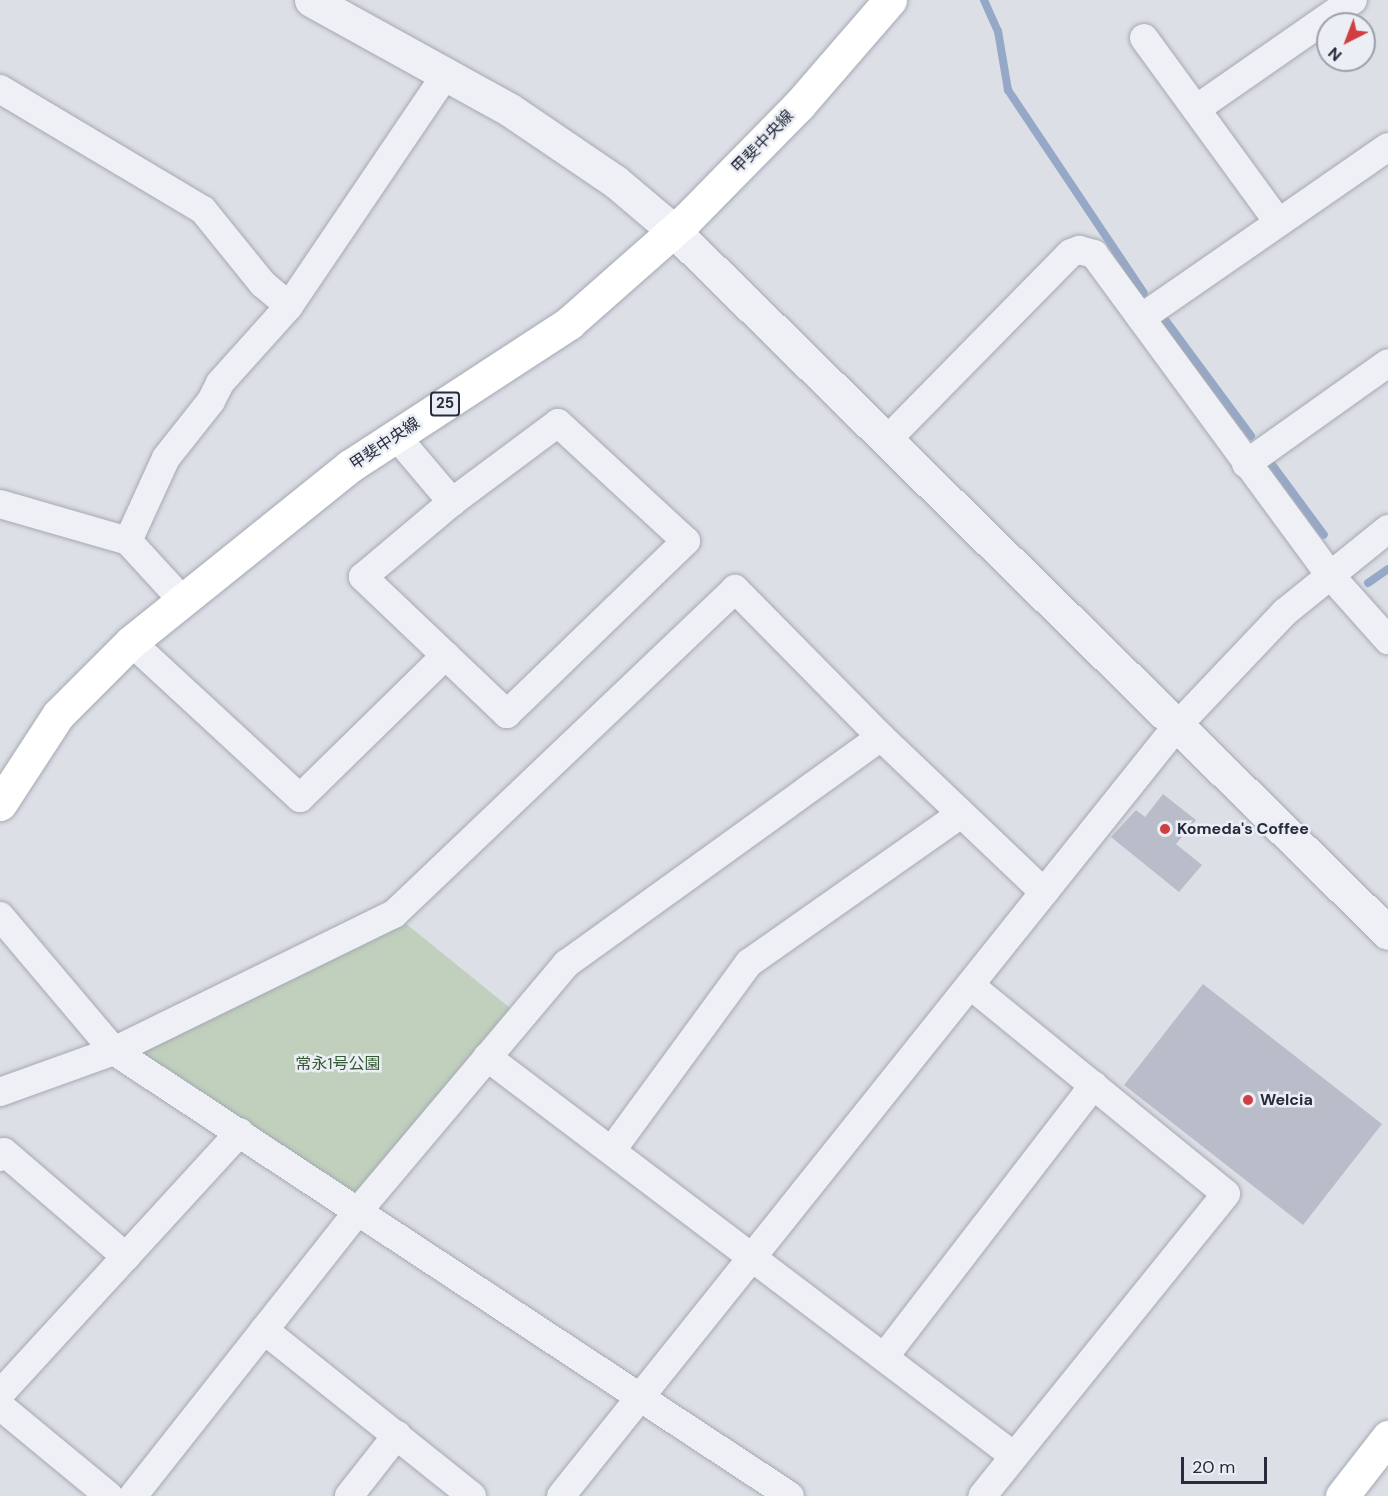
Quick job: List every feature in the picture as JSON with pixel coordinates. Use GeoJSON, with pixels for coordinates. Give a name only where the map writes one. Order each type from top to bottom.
{"type":"FeatureCollection","features":[{"type":"Feature","properties":{"kind":"main road","name":"甲斐中央線"},"geometry":{"type":"LineString","coordinates":[[0,804],[58,715],[131,642],[350,466],[569,323],[674,231],[799,105],[890,0]]}},
{"type":"Feature","properties":{"kind":"main road"},"geometry":{"type":"LineString","coordinates":[[1342,1496],[1388,1437]]}},
{"type":"Feature","properties":{"kind":"street"},"geometry":{"type":"LineString","coordinates":[[311,0],[447,73],[510,110],[616,182],[674,231],[1388,933]]}},
{"type":"Feature","properties":{"kind":"street"},"geometry":{"type":"LineString","coordinates":[[1196,109],[1353,0]]}},
{"type":"Feature","properties":{"kind":"street"},"geometry":{"type":"LineString","coordinates":[[1144,38],[1278,222]]}},
{"type":"Feature","properties":{"kind":"street"},"geometry":{"type":"LineString","coordinates":[[128,541],[166,458],[211,401],[220,382],[289,306],[447,73]]}},
{"type":"Feature","properties":{"kind":"street"},"geometry":{"type":"LineString","coordinates":[[0,89],[203,210],[263,284],[289,306]]}},
{"type":"Feature","properties":{"kind":"street"},"geometry":{"type":"LineString","coordinates":[[1141,318],[1388,147]]}},
{"type":"Feature","properties":{"kind":"street"},"geometry":{"type":"LineString","coordinates":[[887,440],[1071,253],[1079,250],[1094,254],[1329,574],[1388,640]]}},
{"type":"Feature","properties":{"kind":"street"},"geometry":{"type":"LineString","coordinates":[[1246,464],[1388,363]]}},
{"type":"Feature","properties":{"kind":"street"},"geometry":{"type":"LineString","coordinates":[[558,423],[686,541],[507,714],[363,577],[452,502],[558,423]]}},
{"type":"Feature","properties":{"kind":"street"},"geometry":{"type":"LineString","coordinates":[[396,436],[452,502]]}},
{"type":"Feature","properties":{"kind":"street"},"geometry":{"type":"LineString","coordinates":[[0,504],[128,541],[182,600]]}},
{"type":"Feature","properties":{"kind":"street"},"geometry":{"type":"LineString","coordinates":[[561,1496],[1177,726],[1251,645],[1329,574],[1388,530]]}},
{"type":"Feature","properties":{"kind":"street"},"geometry":{"type":"LineString","coordinates":[[0,1092],[114,1051],[394,914],[735,589],[881,737],[1044,892]]}},
{"type":"Feature","properties":{"kind":"street"},"geometry":{"type":"LineString","coordinates":[[131,642],[300,798],[446,655]]}},
{"type":"Feature","properties":{"kind":"street"},"geometry":{"type":"LineString","coordinates":[[133,1496],[359,1210],[566,964],[881,737]]}},
{"type":"Feature","properties":{"kind":"street"},"geometry":{"type":"LineString","coordinates":[[612,1150],[749,963],[961,814]]}},
{"type":"Feature","properties":{"kind":"street"},"geometry":{"type":"LineString","coordinates":[[0,916],[114,1051],[359,1210],[790,1496]]}},
{"type":"Feature","properties":{"kind":"street"},"geometry":{"type":"LineString","coordinates":[[970,985],[1226,1194],[982,1496]]}},
{"type":"Feature","properties":{"kind":"street"},"geometry":{"type":"LineString","coordinates":[[487,1057],[754,1256],[1014,1456]]}},
{"type":"Feature","properties":{"kind":"street"},"geometry":{"type":"LineString","coordinates":[[885,1356],[1094,1085]]}},
{"type":"Feature","properties":{"kind":"street"},"geometry":{"type":"LineString","coordinates":[[0,1394],[240,1132]]}},
{"type":"Feature","properties":{"kind":"street"},"geometry":{"type":"LineString","coordinates":[[0,1157],[4,1152],[126,1257]]}},
{"type":"Feature","properties":{"kind":"street"},"geometry":{"type":"LineString","coordinates":[[264,1330],[472,1496]]}},
{"type":"Feature","properties":{"kind":"street"},"geometry":{"type":"LineString","coordinates":[[0,1406],[109,1496]]}},
{"type":"Feature","properties":{"kind":"street"},"geometry":{"type":"LineString","coordinates":[[350,1496],[397,1435]]}},
{"type":"Feature","properties":{"kind":"green space","name":"常永1号公園"},"geometry":{"type":"Polygon","coordinates":[[[394,914],[521,1017],[359,1210],[114,1051],[394,914]]]}},
{"type":"Feature","properties":{"kind":"building"},"geometry":{"type":"Polygon","coordinates":[[[1163,794],[1196,820],[1176,844],[1202,865],[1179,892],[1111,837],[1136,810],[1145,817],[1163,794]]]}},
{"type":"Feature","properties":{"kind":"building"},"geometry":{"type":"Polygon","coordinates":[[[1203,984],[1382,1124],[1303,1225],[1124,1085],[1203,984]]]}},
{"type":"Feature","properties":{"kind":"waterway"},"geometry":{"type":"LineString","coordinates":[[984,0],[998,31],[1008,90],[1144,293]]}},
{"type":"Feature","properties":{"kind":"waterway"},"geometry":{"type":"LineString","coordinates":[[1166,321],[1251,436]]}},
{"type":"Feature","properties":{"kind":"waterway"},"geometry":{"type":"LineString","coordinates":[[1268,459],[1324,535]]}},
{"type":"Feature","properties":{"kind":"waterway"},"geometry":{"type":"LineString","coordinates":[[1368,583],[1388,569]]}},
{"type":"Feature","properties":{"kind":"place","name":"Komeda's Coffee"},"geometry":{"type":"Point","coordinates":[1165,829]}},
{"type":"Feature","properties":{"kind":"place","name":"Welcia"},"geometry":{"type":"Point","coordinates":[1248,1100]}}]}
